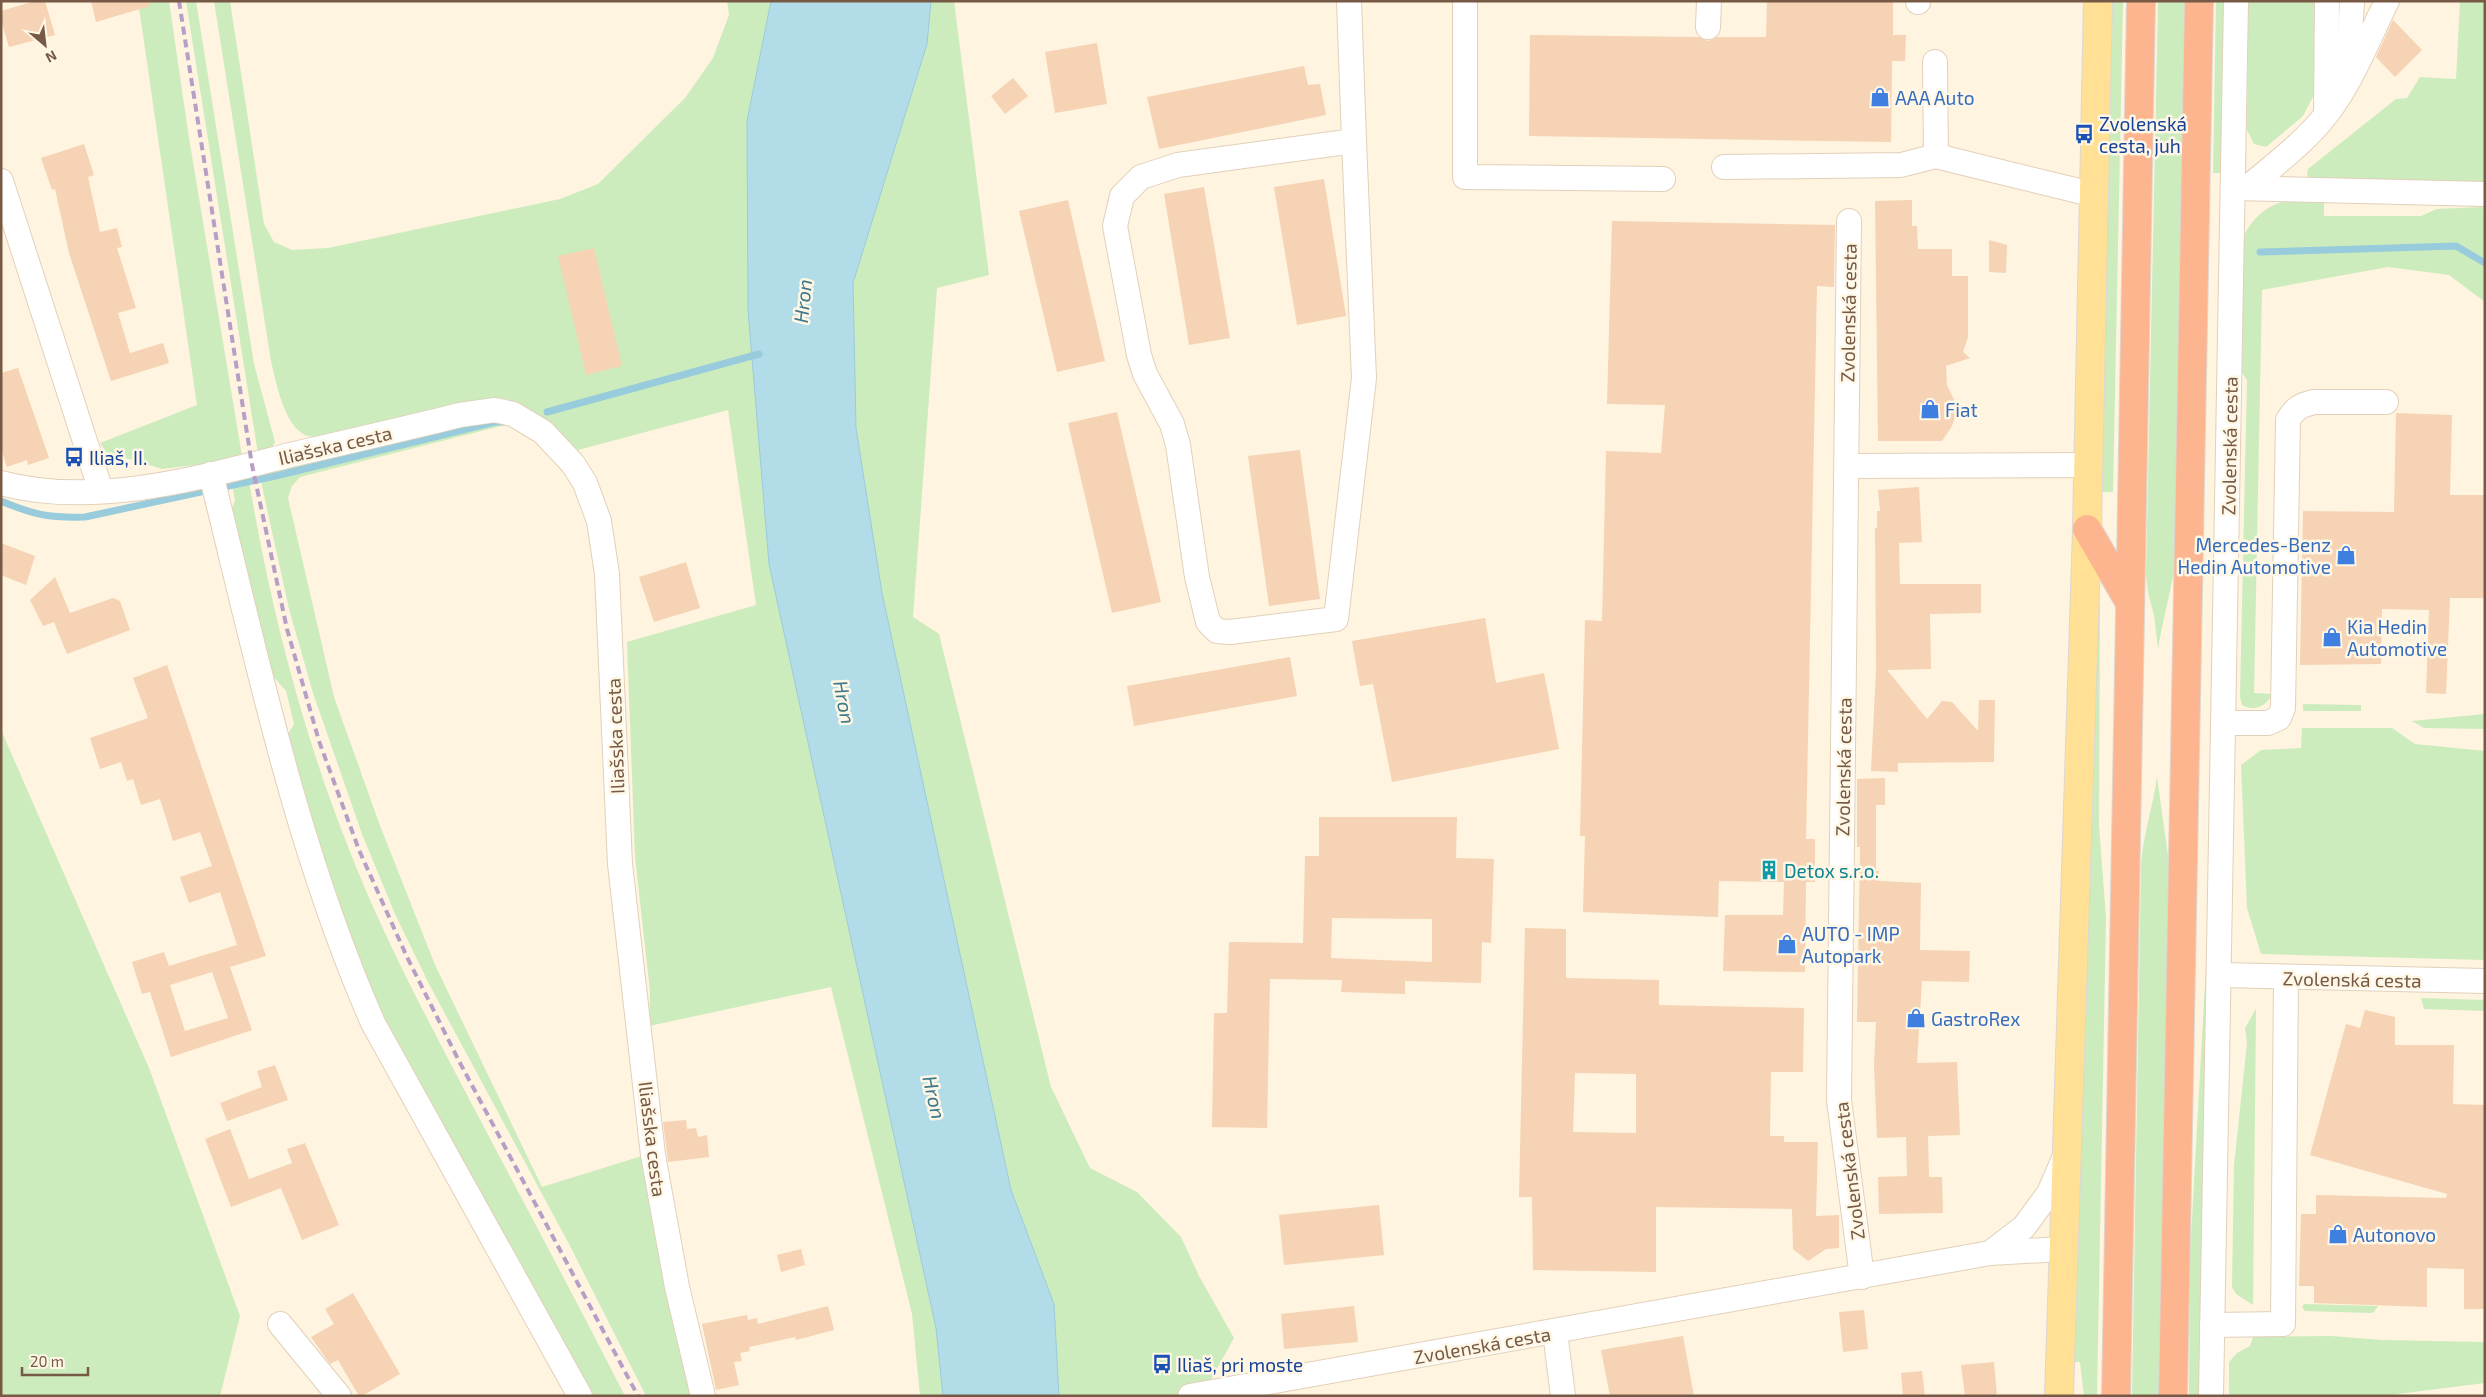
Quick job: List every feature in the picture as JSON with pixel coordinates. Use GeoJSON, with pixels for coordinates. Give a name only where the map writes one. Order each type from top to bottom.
{"type":"FeatureCollection","features":[{"type":"Feature","properties":{"kind":"highway"},"geometry":{"type":"LineString","coordinates":[[2116,1396],[2141,1]]}},
{"type":"Feature","properties":{"kind":"highway"},"geometry":{"type":"LineString","coordinates":[[2173,1396],[2199,1]]}},
{"type":"Feature","properties":{"kind":"highway"},"geometry":{"type":"LineString","coordinates":[[2087,529],[2130,603]]}},
{"type":"Feature","properties":{"kind":"main road","name":"Zvolenská cesta"},"geometry":{"type":"LineString","coordinates":[[2059,1396],[2062,1249],[2087,529],[2098,1]]}},
{"type":"Feature","properties":{"kind":"street"},"geometry":{"type":"LineString","coordinates":[[1349,1],[1364,378],[1336,619],[1230,632],[1217,631],[1208,622],[1197,577],[1178,445],[1172,424],[1145,374],[1139,355],[1115,226],[1122,196],[1141,177],[1178,165],[1354,141]]}},
{"type":"Feature","properties":{"kind":"street"},"geometry":{"type":"LineString","coordinates":[[1465,1],[1465,177],[1663,179]]}},
{"type":"Feature","properties":{"kind":"street"},"geometry":{"type":"LineString","coordinates":[[1708,27],[1709,1]]}},
{"type":"Feature","properties":{"kind":"street","name":"Zvolenská cesta"},"geometry":{"type":"LineString","coordinates":[[2211,1396],[2223,723],[2240,188],[2236,1]]}},
{"type":"Feature","properties":{"kind":"street"},"geometry":{"type":"LineString","coordinates":[[2326,114],[2327,1]]}},
{"type":"Feature","properties":{"kind":"street"},"geometry":{"type":"LineString","coordinates":[[2348,79],[2352,1]]}},
{"type":"Feature","properties":{"kind":"street"},"geometry":{"type":"LineString","coordinates":[[2240,188],[2306,138],[2326,114],[2348,79],[2387,1]]}},
{"type":"Feature","properties":{"kind":"street"},"geometry":{"type":"LineString","coordinates":[[1935,62],[1936,156]]}},
{"type":"Feature","properties":{"kind":"street"},"geometry":{"type":"LineString","coordinates":[[1724,168],[1902,165],[1936,156],[2095,195]]}},
{"type":"Feature","properties":{"kind":"street"},"geometry":{"type":"LineString","coordinates":[[1,182],[100,491]]}},
{"type":"Feature","properties":{"kind":"street"},"geometry":{"type":"LineString","coordinates":[[2240,188],[2485,194]]}},
{"type":"Feature","properties":{"kind":"street","name":"Zvolenská cesta"},"geometry":{"type":"LineString","coordinates":[[1849,221],[1839,1100],[1862,1277]]}},
{"type":"Feature","properties":{"kind":"street"},"geometry":{"type":"LineString","coordinates":[[2223,723],[2268,723],[2279,718],[2283,708],[2288,420],[2294,410],[2303,404],[2314,402],[2386,402]]}},
{"type":"Feature","properties":{"kind":"street","name":"Iliašska cesta"},"geometry":{"type":"LineString","coordinates":[[1,483],[56,492],[100,491],[141,487],[214,486],[460,415],[495,410],[513,414],[543,432],[568,458],[585,483],[599,522],[607,574],[620,864],[654,1155],[677,1286],[703,1396]]}},
{"type":"Feature","properties":{"kind":"street"},"geometry":{"type":"LineString","coordinates":[[1847,466],[2087,465]]}},
{"type":"Feature","properties":{"kind":"street"},"geometry":{"type":"LineString","coordinates":[[214,486],[280,750],[345,960],[373,1023],[580,1396]]}},
{"type":"Feature","properties":{"kind":"street","name":"Zvolenská cesta"},"geometry":{"type":"LineString","coordinates":[[2219,975],[2485,981]]}},
{"type":"Feature","properties":{"kind":"street"},"geometry":{"type":"LineString","coordinates":[[2212,1325],[2283,1324],[2286,978]]}},
{"type":"Feature","properties":{"kind":"street","name":"Zvolenská cesta"},"geometry":{"type":"LineString","coordinates":[[1990,1253],[2024,1227],[2049,1193],[2066,1155]]}},
{"type":"Feature","properties":{"kind":"street","name":"Zvolenská cesta"},"geometry":{"type":"LineString","coordinates":[[1190,1396],[1301,1386],[1556,1332],[1990,1253],[2062,1249]]}},
{"type":"Feature","properties":{"kind":"street"},"geometry":{"type":"LineString","coordinates":[[280,1324],[339,1396]]}},
{"type":"Feature","properties":{"kind":"street"},"geometry":{"type":"LineString","coordinates":[[1556,1332],[1563,1396]]}},
{"type":"Feature","properties":{"kind":"green space"},"geometry":{"type":"Polygon","coordinates":[[[138,1],[169,1],[189,138],[242,456],[219,462],[162,469],[106,452],[100,443],[197,405],[138,1]]]}},
{"type":"Feature","properties":{"kind":"green space"},"geometry":{"type":"Polygon","coordinates":[[[186,1],[196,1],[254,364],[275,442],[270,451],[258,454],[186,1]]]}},
{"type":"Feature","properties":{"kind":"green space"},"geometry":{"type":"Polygon","coordinates":[[[214,1],[230,1],[264,224],[274,242],[292,250],[328,248],[560,199],[598,184],[685,98],[713,58],[729,15],[727,1],[771,1],[747,121],[748,310],[769,564],[936,1328],[943,1396],[920,1396],[912,1314],[831,987],[649,1026],[650,991],[635,857],[627,642],[756,605],[728,410],[578,450],[536,415],[517,403],[507,399],[495,398],[450,406],[328,436],[311,437],[298,430],[286,413],[271,361],[214,1]]]}},
{"type":"Feature","properties":{"kind":"green space"},"geometry":{"type":"Polygon","coordinates":[[[931,1],[954,1],[989,275],[937,288],[913,617],[939,634],[1051,1087],[1090,1168],[1137,1192],[1181,1237],[1199,1276],[1234,1338],[1202,1396],[1059,1396],[1054,1304],[1011,1190],[882,593],[856,428],[853,283],[927,44],[931,1]]]}},
{"type":"Feature","properties":{"kind":"green space"},"geometry":{"type":"Polygon","coordinates":[[[2112,1],[2123,1],[2113,492],[2102,492],[2112,1]]]}},
{"type":"Feature","properties":{"kind":"green space"},"geometry":{"type":"Polygon","coordinates":[[[2158,1],[2186,1],[2176,560],[2158,649],[2146,574],[2158,1]]]}},
{"type":"Feature","properties":{"kind":"green space"},"geometry":{"type":"Polygon","coordinates":[[[2216,1],[2226,1],[2222,173],[2213,173],[2216,1]]]}},
{"type":"Feature","properties":{"kind":"green space"},"geometry":{"type":"Polygon","coordinates":[[[2248,1],[2315,1],[2315,93],[2303,116],[2266,147],[2254,144],[2247,130],[2248,1]]]}},
{"type":"Feature","properties":{"kind":"green space"},"geometry":{"type":"Polygon","coordinates":[[[2460,1],[2485,1],[2485,182],[2311,180],[2307,175],[2308,169],[2396,99],[2407,98],[2420,77],[2456,79],[2460,1]]]}},
{"type":"Feature","properties":{"kind":"green space"},"geometry":{"type":"Polygon","coordinates":[[[2324,197],[2324,216],[2421,216],[2437,209],[2482,207],[2485,210],[2485,302],[2449,275],[2388,267],[2262,290],[2254,693],[2273,694],[2260,707],[2252,708],[2242,705],[2240,697],[2247,380],[2242,373],[2244,235],[2252,223],[2268,208],[2288,201],[2324,197]]]}},
{"type":"Feature","properties":{"kind":"green space"},"geometry":{"type":"Polygon","coordinates":[[[503,420],[505,425],[300,477],[292,486],[288,498],[334,697],[379,823],[435,965],[542,1187],[645,1155],[693,1396],[646,1396],[570,1246],[429,984],[395,914],[362,834],[313,693],[289,609],[260,477],[261,473],[413,439],[479,421],[503,420]]]}},
{"type":"Feature","properties":{"kind":"green space"},"geometry":{"type":"Polygon","coordinates":[[[248,475],[276,616],[301,708],[330,799],[373,908],[418,1001],[625,1396],[588,1396],[400,1056],[341,928],[286,737],[294,724],[286,691],[271,674],[231,512],[235,500],[231,479],[248,475]]]}},
{"type":"Feature","properties":{"kind":"green space"},"geometry":{"type":"Polygon","coordinates":[[[2096,600],[2100,604],[2099,826],[2106,917],[2097,1396],[2084,1396],[2080,1362],[2074,1362],[2097,658],[2096,600]]]}},
{"type":"Feature","properties":{"kind":"green space"},"geometry":{"type":"Polygon","coordinates":[[[2303,704],[2361,705],[2361,711],[2303,711],[2303,704]]]}},
{"type":"Feature","properties":{"kind":"green space"},"geometry":{"type":"Polygon","coordinates":[[[2485,714],[2485,729],[2424,728],[2412,721],[2485,714]]]}},
{"type":"Feature","properties":{"kind":"green space"},"geometry":{"type":"Polygon","coordinates":[[[2302,728],[2392,728],[2415,744],[2485,751],[2485,960],[2261,954],[2247,908],[2241,765],[2261,750],[2301,748],[2302,728]]]}},
{"type":"Feature","properties":{"kind":"green space"},"geometry":{"type":"Polygon","coordinates":[[[1,730],[149,1068],[240,1316],[220,1396],[1,1396],[1,730]]]}},
{"type":"Feature","properties":{"kind":"green space"},"geometry":{"type":"Polygon","coordinates":[[[2157,777],[2169,863],[2160,1396],[2132,1396],[2141,865],[2157,777]]]}},
{"type":"Feature","properties":{"kind":"green space"},"geometry":{"type":"Polygon","coordinates":[[[2209,911],[2199,1396],[2189,1396],[2190,1255],[2209,911]]]}},
{"type":"Feature","properties":{"kind":"green space"},"geometry":{"type":"Polygon","coordinates":[[[2421,998],[2485,1000],[2485,1011],[2424,1009],[2421,998]]]}},
{"type":"Feature","properties":{"kind":"green space"},"geometry":{"type":"Polygon","coordinates":[[[2256,1009],[2253,1305],[2236,1294],[2232,1287],[2234,1165],[2247,1043],[2245,1028],[2256,1009]]]}},
{"type":"Feature","properties":{"kind":"green space"},"geometry":{"type":"Polygon","coordinates":[[[2304,1304],[2378,1306],[2371,1313],[2305,1311],[2302,1307],[2304,1304]]]}},
{"type":"Feature","properties":{"kind":"green space"},"geometry":{"type":"Polygon","coordinates":[[[2331,1336],[2382,1340],[2485,1342],[2485,1383],[2382,1396],[2229,1396],[2229,1362],[2237,1353],[2250,1346],[2253,1337],[2331,1336]]]}},
{"type":"Feature","properties":{"kind":"water","name":"Hron"},"geometry":{"type":"Polygon","coordinates":[[[771,1],[931,1],[927,44],[853,283],[856,428],[882,593],[1011,1190],[1054,1304],[1059,1396],[943,1396],[936,1328],[769,564],[748,310],[747,121],[771,1]]]}},
{"type":"Feature","properties":{"kind":"building"},"geometry":{"type":"Polygon","coordinates":[[[35,1],[45,1],[55,35],[9,47],[1,20],[1,11],[35,1]]]}},
{"type":"Feature","properties":{"kind":"building"},"geometry":{"type":"Polygon","coordinates":[[[91,1],[149,1],[150,6],[96,22],[91,1]]]}},
{"type":"Feature","properties":{"kind":"building"},"geometry":{"type":"Polygon","coordinates":[[[1767,1],[1893,1],[1893,35],[1906,35],[1905,61],[1892,61],[1891,142],[1529,136],[1530,35],[1699,37],[1708,41],[1717,37],[1766,37],[1767,1]]]}},
{"type":"Feature","properties":{"kind":"building"},"geometry":{"type":"Polygon","coordinates":[[[2393,20],[2422,50],[2395,77],[2376,57],[2393,20]]]}},
{"type":"Feature","properties":{"kind":"building"},"geometry":{"type":"Polygon","coordinates":[[[1097,43],[1107,104],[1055,113],[1045,52],[1097,43]]]}},
{"type":"Feature","properties":{"kind":"building"},"geometry":{"type":"Polygon","coordinates":[[[1304,66],[1308,85],[1320,84],[1326,115],[1159,149],[1147,97],[1304,66]]]}},
{"type":"Feature","properties":{"kind":"building"},"geometry":{"type":"Polygon","coordinates":[[[1013,78],[1028,96],[1005,114],[991,96],[1013,78]]]}},
{"type":"Feature","properties":{"kind":"building"},"geometry":{"type":"Polygon","coordinates":[[[84,144],[94,175],[88,177],[100,232],[117,228],[122,247],[117,248],[136,308],[118,313],[130,353],[163,343],[169,363],[111,381],[69,253],[55,189],[52,190],[41,158],[84,144]]]}},
{"type":"Feature","properties":{"kind":"building"},"geometry":{"type":"Polygon","coordinates":[[[1324,179],[1346,316],[1297,325],[1274,187],[1324,179]]]}},
{"type":"Feature","properties":{"kind":"building"},"geometry":{"type":"Polygon","coordinates":[[[1204,187],[1230,338],[1189,345],[1164,194],[1204,187]]]}},
{"type":"Feature","properties":{"kind":"building"},"geometry":{"type":"Polygon","coordinates":[[[1068,200],[1105,361],[1057,372],[1019,211],[1068,200]]]}},
{"type":"Feature","properties":{"kind":"building"},"geometry":{"type":"Polygon","coordinates":[[[1912,200],[1912,226],[1917,226],[1918,249],[1952,249],[1952,276],[1968,276],[1968,337],[1963,352],[1970,358],[1946,366],[1947,385],[1958,408],[1952,426],[1942,441],[1878,441],[1875,201],[1912,200]]]}},
{"type":"Feature","properties":{"kind":"building"},"geometry":{"type":"Polygon","coordinates":[[[1612,221],[1835,225],[1834,287],[1817,286],[1806,839],[1815,839],[1815,882],[1806,882],[1805,972],[1723,971],[1725,915],[1783,915],[1784,882],[1719,881],[1718,917],[1583,912],[1585,836],[1580,836],[1585,620],[1602,621],[1606,451],[1661,453],[1665,405],[1607,404],[1612,221]]]}},
{"type":"Feature","properties":{"kind":"building"},"geometry":{"type":"Polygon","coordinates":[[[1989,240],[2007,245],[2006,273],[1989,272],[1989,240]]]}},
{"type":"Feature","properties":{"kind":"building"},"geometry":{"type":"Polygon","coordinates":[[[594,248],[622,366],[586,375],[558,256],[594,248]]]}},
{"type":"Feature","properties":{"kind":"building"},"geometry":{"type":"Polygon","coordinates":[[[18,368],[49,458],[28,465],[27,460],[7,467],[1,449],[1,373],[18,368]]]}},
{"type":"Feature","properties":{"kind":"building"},"geometry":{"type":"Polygon","coordinates":[[[1117,412],[1161,602],[1112,613],[1068,423],[1117,412]]]}},
{"type":"Feature","properties":{"kind":"building"},"geometry":{"type":"Polygon","coordinates":[[[2396,413],[2452,415],[2450,495],[2485,495],[2485,598],[2450,598],[2446,694],[2426,693],[2429,610],[2382,609],[2381,664],[2300,665],[2303,511],[2394,512],[2396,413]]]}},
{"type":"Feature","properties":{"kind":"building"},"geometry":{"type":"Polygon","coordinates":[[[1300,450],[1320,599],[1269,606],[1248,456],[1300,450]]]}},
{"type":"Feature","properties":{"kind":"building"},"geometry":{"type":"Polygon","coordinates":[[[1919,487],[1922,542],[1899,543],[1900,584],[1981,584],[1981,613],[1930,614],[1931,669],[1887,670],[1927,719],[1942,701],[1952,702],[1978,731],[1979,700],[1995,700],[1994,762],[1898,763],[1898,772],[1871,771],[1876,670],[1875,528],[1877,528],[1877,511],[1880,511],[1878,490],[1919,487]]]}},
{"type":"Feature","properties":{"kind":"building"},"geometry":{"type":"Polygon","coordinates":[[[1,543],[35,556],[26,585],[1,575],[1,543]]]}},
{"type":"Feature","properties":{"kind":"building"},"geometry":{"type":"Polygon","coordinates":[[[686,562],[700,608],[654,622],[639,577],[686,562]]]}},
{"type":"Feature","properties":{"kind":"building"},"geometry":{"type":"Polygon","coordinates":[[[55,577],[70,613],[113,598],[120,601],[130,630],[67,654],[54,622],[43,626],[30,600],[55,577]]]}},
{"type":"Feature","properties":{"kind":"building"},"geometry":{"type":"Polygon","coordinates":[[[1485,618],[1496,683],[1544,673],[1559,749],[1392,782],[1373,684],[1360,686],[1352,641],[1485,618]]]}},
{"type":"Feature","properties":{"kind":"building"},"geometry":{"type":"Polygon","coordinates":[[[1290,657],[1297,696],[1134,726],[1127,686],[1290,657]]]}},
{"type":"Feature","properties":{"kind":"building"},"geometry":{"type":"Polygon","coordinates":[[[167,665],[266,956],[230,967],[252,1030],[171,1057],[150,992],[142,994],[132,962],[164,952],[169,966],[237,945],[220,892],[189,903],[180,877],[212,866],[200,832],[173,841],[160,799],[141,805],[133,779],[127,781],[121,762],[100,769],[90,738],[148,718],[133,678],[167,665]],[[212,972],[170,985],[185,1031],[228,1018],[212,972]]]}},
{"type":"Feature","properties":{"kind":"building"},"geometry":{"type":"Polygon","coordinates":[[[1885,778],[1885,805],[1876,805],[1876,871],[1879,871],[1879,881],[1921,883],[1920,950],[1970,951],[1969,982],[1922,981],[1917,1063],[1957,1062],[1960,1135],[1928,1136],[1929,1177],[1942,1177],[1943,1213],[1879,1214],[1878,1177],[1907,1176],[1906,1137],[1877,1138],[1874,1065],[1876,1022],[1857,1022],[1860,847],[1857,847],[1857,779],[1885,778]]]}},
{"type":"Feature","properties":{"kind":"building"},"geometry":{"type":"Polygon","coordinates":[[[1319,817],[1457,817],[1456,858],[1494,859],[1491,943],[1482,942],[1481,983],[1405,981],[1405,994],[1341,992],[1342,980],[1270,979],[1267,1128],[1212,1127],[1214,1013],[1227,1013],[1229,942],[1303,943],[1305,856],[1319,856],[1319,817]],[[1332,918],[1331,958],[1432,962],[1432,919],[1332,918]]]}},
{"type":"Feature","properties":{"kind":"building"},"geometry":{"type":"Polygon","coordinates":[[[1525,928],[1566,929],[1566,978],[1659,980],[1659,1005],[1804,1008],[1803,1072],[1771,1072],[1770,1136],[1784,1136],[1784,1142],[1818,1142],[1816,1216],[1839,1215],[1839,1248],[1826,1249],[1808,1261],[1793,1249],[1792,1209],[1656,1207],[1656,1272],[1533,1270],[1532,1197],[1519,1197],[1525,928]],[[1575,1073],[1573,1132],[1636,1133],[1636,1074],[1575,1073]]]}},
{"type":"Feature","properties":{"kind":"building"},"geometry":{"type":"Polygon","coordinates":[[[2365,1010],[2395,1017],[2395,1045],[2454,1045],[2453,1104],[2485,1105],[2485,1309],[2464,1309],[2464,1269],[2427,1268],[2427,1307],[2314,1303],[2314,1286],[2299,1286],[2301,1214],[2316,1214],[2316,1195],[2446,1198],[2447,1194],[2310,1155],[2346,1024],[2360,1028],[2365,1010]]]}},
{"type":"Feature","properties":{"kind":"building"},"geometry":{"type":"Polygon","coordinates":[[[275,1065],[288,1100],[227,1121],[220,1103],[262,1087],[257,1071],[275,1065]]]}},
{"type":"Feature","properties":{"kind":"building"},"geometry":{"type":"Polygon","coordinates":[[[686,1120],[687,1129],[696,1128],[698,1137],[707,1135],[709,1157],[668,1162],[663,1122],[686,1120]]]}},
{"type":"Feature","properties":{"kind":"building"},"geometry":{"type":"Polygon","coordinates":[[[230,1129],[249,1179],[292,1163],[287,1149],[305,1143],[339,1225],[302,1240],[281,1188],[231,1207],[205,1139],[230,1129]]]}},
{"type":"Feature","properties":{"kind":"building"},"geometry":{"type":"Polygon","coordinates":[[[1379,1205],[1384,1255],[1284,1265],[1279,1215],[1379,1205]]]}},
{"type":"Feature","properties":{"kind":"building"},"geometry":{"type":"Polygon","coordinates":[[[801,1249],[805,1265],[781,1272],[777,1255],[801,1249]]]}},
{"type":"Feature","properties":{"kind":"building"},"geometry":{"type":"Polygon","coordinates":[[[353,1293],[400,1374],[362,1396],[359,1396],[338,1360],[330,1364],[311,1337],[334,1324],[325,1309],[353,1293]]]}},
{"type":"Feature","properties":{"kind":"building"},"geometry":{"type":"Polygon","coordinates":[[[828,1306],[834,1330],[796,1340],[795,1337],[749,1347],[750,1351],[740,1353],[742,1361],[734,1362],[739,1385],[716,1390],[702,1324],[747,1315],[748,1320],[757,1318],[758,1324],[828,1306]]]}},
{"type":"Feature","properties":{"kind":"building"},"geometry":{"type":"Polygon","coordinates":[[[1354,1306],[1358,1342],[1284,1349],[1281,1314],[1354,1306]]]}},
{"type":"Feature","properties":{"kind":"building"},"geometry":{"type":"Polygon","coordinates":[[[1864,1310],[1868,1349],[1843,1352],[1839,1312],[1864,1310]]]}},
{"type":"Feature","properties":{"kind":"building"},"geometry":{"type":"Polygon","coordinates":[[[1683,1336],[1694,1396],[1610,1396],[1601,1350],[1683,1336]]]}},
{"type":"Feature","properties":{"kind":"building"},"geometry":{"type":"Polygon","coordinates":[[[1994,1362],[1997,1396],[1965,1396],[1961,1365],[1994,1362]]]}},
{"type":"Feature","properties":{"kind":"building"},"geometry":{"type":"Polygon","coordinates":[[[1922,1371],[1925,1396],[1903,1396],[1901,1373],[1922,1371]]]}},
{"type":"Feature","properties":{"kind":"waterway"},"geometry":{"type":"LineString","coordinates":[[2260,252],[2456,246],[2485,263]]}},
{"type":"Feature","properties":{"kind":"waterway"},"geometry":{"type":"LineString","coordinates":[[547,412],[759,354]]}},
{"type":"Feature","properties":{"kind":"waterway"},"geometry":{"type":"LineString","coordinates":[[1,501],[42,515],[85,517],[280,475],[495,422],[505,422]]}},
{"type":"Feature","properties":{"kind":"railway"},"geometry":{"type":"LineString","coordinates":[[179,1],[252,465],[287,629],[319,741],[359,850],[407,957],[459,1061],[638,1396]]}},
{"type":"Feature","properties":{"kind":"place","name":"AAA Auto"},"geometry":{"type":"Point","coordinates":[1880,97]}},
{"type":"Feature","properties":{"kind":"place","name":"Zvolenská cesta, juh"},"geometry":{"type":"Point","coordinates":[2084,134]}},
{"type":"Feature","properties":{"kind":"place","name":"Fiat"},"geometry":{"type":"Point","coordinates":[1930,409]}},
{"type":"Feature","properties":{"kind":"place","name":"Iliaš, II."},"geometry":{"type":"Point","coordinates":[74,457]}},
{"type":"Feature","properties":{"kind":"place","name":"Mercedes-Benz Hedin Automotive"},"geometry":{"type":"Point","coordinates":[2346,555]}},
{"type":"Feature","properties":{"kind":"place","name":"Kia Hedin Automotive"},"geometry":{"type":"Point","coordinates":[2332,637]}},
{"type":"Feature","properties":{"kind":"place","name":"Detox s.r.o."},"geometry":{"type":"Point","coordinates":[1769,870]}},
{"type":"Feature","properties":{"kind":"place","name":"AUTO - IMP Autopark"},"geometry":{"type":"Point","coordinates":[1787,944]}},
{"type":"Feature","properties":{"kind":"place","name":"GastroRex"},"geometry":{"type":"Point","coordinates":[1916,1018]}},
{"type":"Feature","properties":{"kind":"place","name":"Autonovo"},"geometry":{"type":"Point","coordinates":[2338,1234]}},
{"type":"Feature","properties":{"kind":"place","name":"Iliaš, pri moste"},"geometry":{"type":"Point","coordinates":[1162,1364]}}]}
